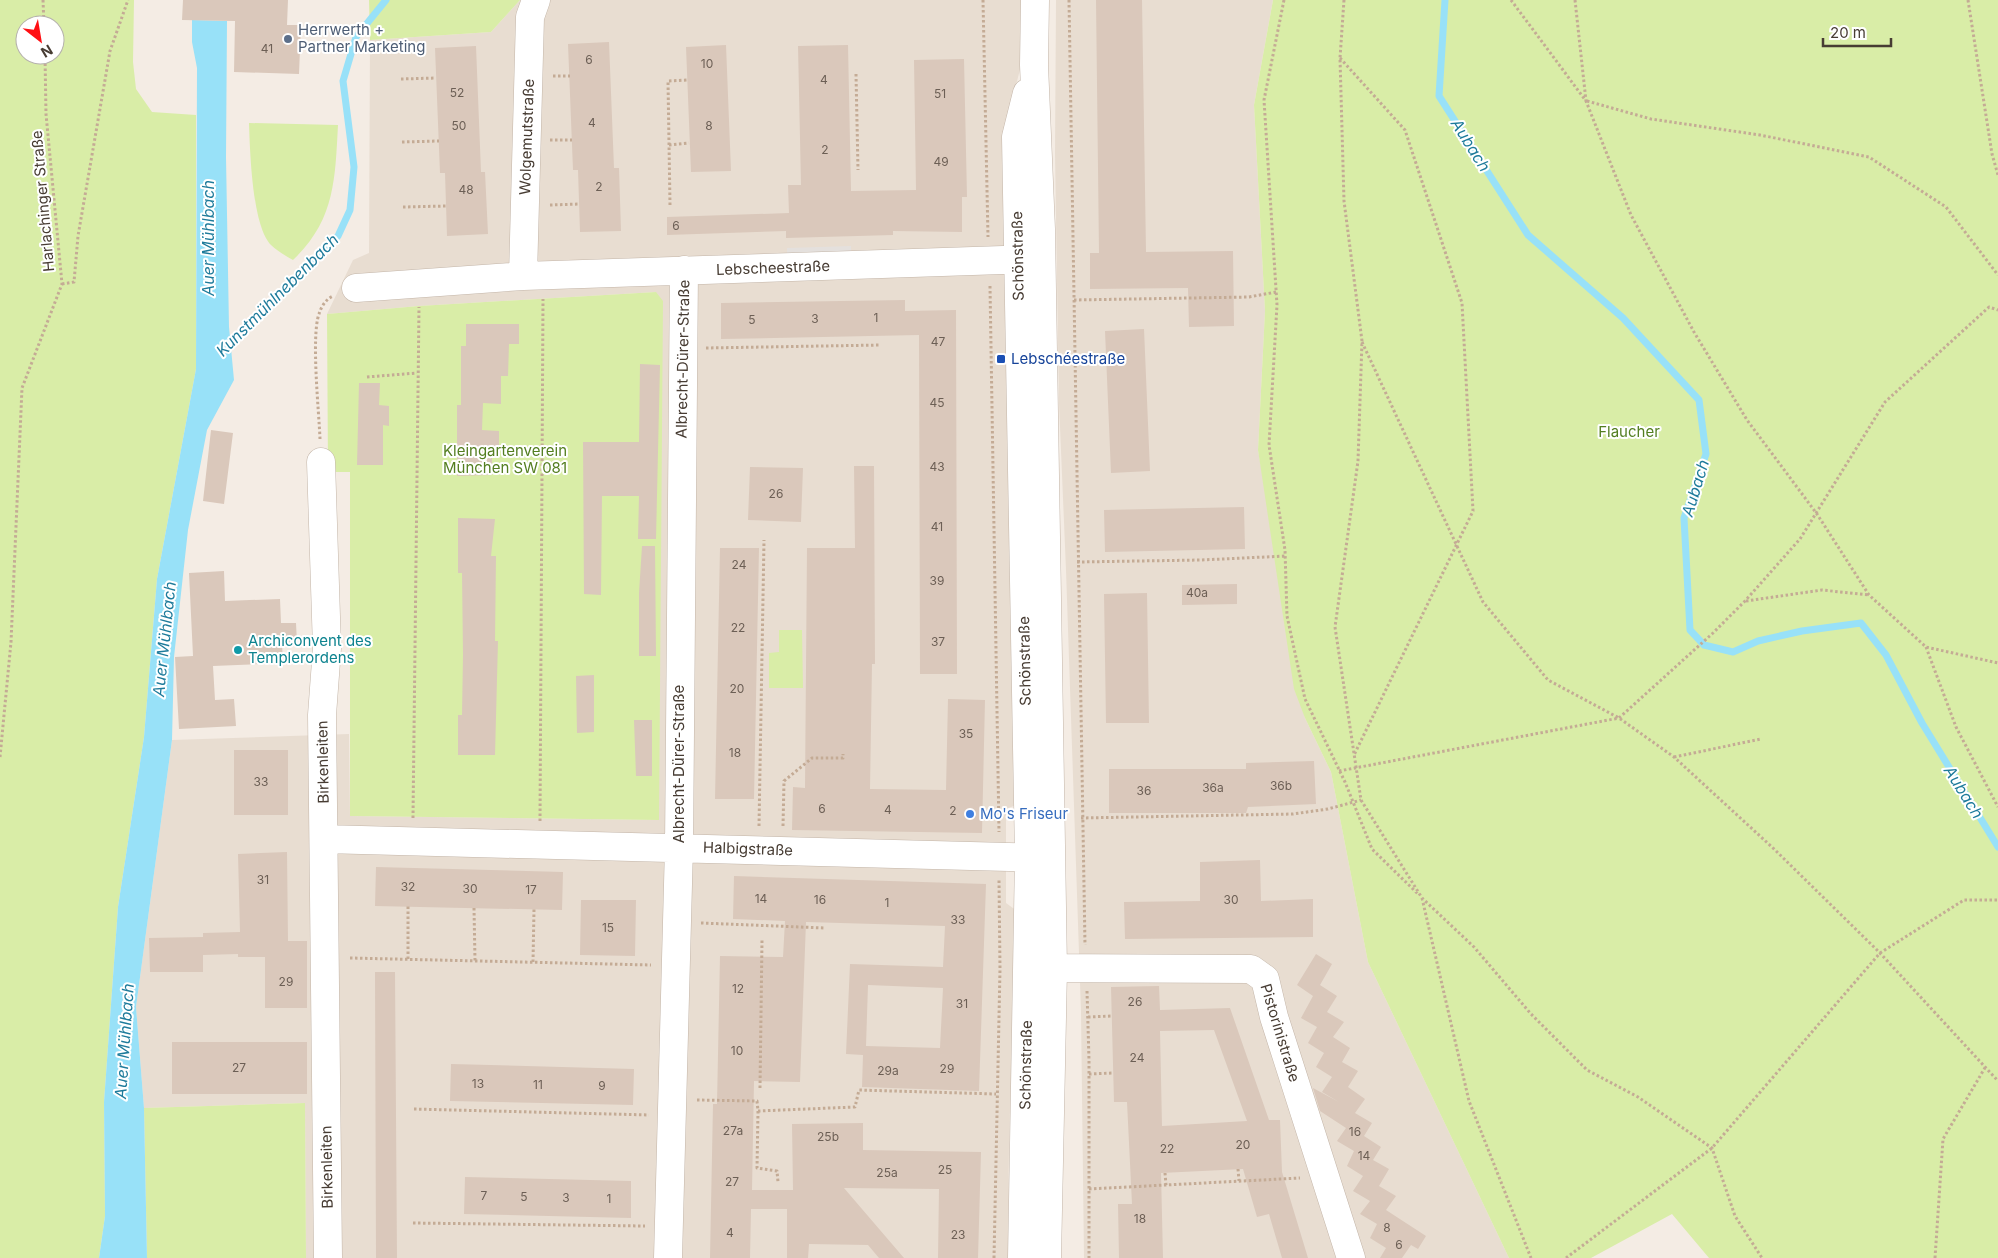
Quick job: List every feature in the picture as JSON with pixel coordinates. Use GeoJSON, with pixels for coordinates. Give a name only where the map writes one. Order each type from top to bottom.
{"type":"FeatureCollection","features":[{"type":"Feature","properties":{"kind":"street","name":"Wolgemutstraße"},"geometry":{"type":"LineString","coordinates":[[523,276],[530,17],[536,0]]}},
{"type":"Feature","properties":{"kind":"street","name":"Schönstraße"},"geometry":{"type":"LineString","coordinates":[[1035,0],[1034,65],[1016,137],[1029,260],[1047,1258]]}},
{"type":"Feature","properties":{"kind":"street","name":"Lebscheestraße"},"geometry":{"type":"LineString","coordinates":[[356,288],[523,276],[1029,260]]}},
{"type":"Feature","properties":{"kind":"street","name":"Albrecht-Dürer-Straße"},"geometry":{"type":"LineString","coordinates":[[668,1258],[679,847],[684,270]]}},
{"type":"Feature","properties":{"kind":"street","name":"Birkenleiten"},"geometry":{"type":"LineString","coordinates":[[321,462],[327,648],[322,715],[328,1258]]}},
{"type":"Feature","properties":{"kind":"street","name":"Halbigstraße"},"geometry":{"type":"LineString","coordinates":[[324,839],[1040,857]]}},
{"type":"Feature","properties":{"kind":"street","name":"Schönstraße"},"geometry":{"type":"LineString","coordinates":[[1022,1258],[1041,968]]}},
{"type":"Feature","properties":{"kind":"street","name":"Pistorinistraße"},"geometry":{"type":"LineString","coordinates":[[1041,968],[1251,969],[1266,979],[1274,1017],[1351,1258]]}},
{"type":"Feature","properties":{"kind":"path"},"geometry":{"type":"LineString","coordinates":[[43,0],[44,15]]}},
{"type":"Feature","properties":{"kind":"path"},"geometry":{"type":"LineString","coordinates":[[62,284],[74,282],[78,236],[110,51],[128,0]]}},
{"type":"Feature","properties":{"kind":"path"},"geometry":{"type":"LineString","coordinates":[[984,0],[985,141],[990,262],[1000,969],[994,1258]]}},
{"type":"Feature","properties":{"kind":"path"},"geometry":{"type":"LineString","coordinates":[[1069,0],[1077,562],[1089,1074],[1089,1258]]}},
{"type":"Feature","properties":{"kind":"path"},"geometry":{"type":"LineString","coordinates":[[1284,0],[1264,100],[1276,292],[1269,445],[1286,556],[1287,616],[1305,699],[1339,771],[1372,849],[1474,947],[1531,1014],[1587,1070],[1638,1097],[1712,1148],[1735,1216],[1762,1258]]}},
{"type":"Feature","properties":{"kind":"path"},"geometry":{"type":"LineString","coordinates":[[1344,0],[1340,58],[1344,200],[1362,342],[1358,461],[1335,628],[1361,800],[1422,898],[1469,1101],[1531,1258]]}},
{"type":"Feature","properties":{"kind":"path"},"geometry":{"type":"LineString","coordinates":[[1511,0],[1586,101],[1631,214],[1694,332],[1747,420],[1817,514],[1869,595],[1926,647],[1956,727],[1998,807]]}},
{"type":"Feature","properties":{"kind":"path"},"geometry":{"type":"LineString","coordinates":[[1575,0],[1586,101]]}},
{"type":"Feature","properties":{"kind":"path"},"geometry":{"type":"LineString","coordinates":[[1968,0],[1992,154],[1998,175]]}},
{"type":"Feature","properties":{"kind":"path"},"geometry":{"type":"LineString","coordinates":[[1340,58],[1405,130],[1462,303],[1473,511],[1458,547],[1354,755]]}},
{"type":"Feature","properties":{"kind":"path","name":"Harlachinger Straße"},"geometry":{"type":"LineString","coordinates":[[0,756],[11,642],[22,388],[62,284],[46,114],[45,65]]}},
{"type":"Feature","properties":{"kind":"path"},"geometry":{"type":"LineString","coordinates":[[856,74],[858,170]]}},
{"type":"Feature","properties":{"kind":"path"},"geometry":{"type":"LineString","coordinates":[[401,79],[436,78]]}},
{"type":"Feature","properties":{"kind":"path"},"geometry":{"type":"LineString","coordinates":[[670,205],[668,81],[687,80]]}},
{"type":"Feature","properties":{"kind":"path"},"geometry":{"type":"LineString","coordinates":[[1586,101],[1651,119],[1760,135],[1869,156],[1946,207],[1998,275]]}},
{"type":"Feature","properties":{"kind":"path"},"geometry":{"type":"LineString","coordinates":[[402,142],[439,141]]}},
{"type":"Feature","properties":{"kind":"path"},"geometry":{"type":"LineString","coordinates":[[669,144],[690,143]]}},
{"type":"Feature","properties":{"kind":"path"},"geometry":{"type":"LineString","coordinates":[[403,207],[446,206]]}},
{"type":"Feature","properties":{"kind":"path"},"geometry":{"type":"LineString","coordinates":[[321,462],[316,340],[318,315],[328,299],[356,288]]}},
{"type":"Feature","properties":{"kind":"path"},"geometry":{"type":"LineString","coordinates":[[1074,300],[1249,297],[1276,292]]}},
{"type":"Feature","properties":{"kind":"path"},"geometry":{"type":"LineString","coordinates":[[540,818],[543,300]]}},
{"type":"Feature","properties":{"kind":"path"},"geometry":{"type":"LineString","coordinates":[[413,815],[419,306]]}},
{"type":"Feature","properties":{"kind":"path"},"geometry":{"type":"LineString","coordinates":[[1339,771],[1619,718],[1713,633],[1745,601],[1800,539],[1885,402],[1989,307],[1998,310]]}},
{"type":"Feature","properties":{"kind":"path"},"geometry":{"type":"LineString","coordinates":[[1067,322],[1074,322]]}},
{"type":"Feature","properties":{"kind":"path"},"geometry":{"type":"LineString","coordinates":[[1362,342],[1483,602],[1548,680],[1619,718],[1674,757],[1773,848],[1880,954],[1998,1081]]}},
{"type":"Feature","properties":{"kind":"path"},"geometry":{"type":"LineString","coordinates":[[711,348],[881,345]]}},
{"type":"Feature","properties":{"kind":"path"},"geometry":{"type":"LineString","coordinates":[[366,377],[417,373]]}},
{"type":"Feature","properties":{"kind":"path"},"geometry":{"type":"LineString","coordinates":[[1068,376],[1074,376]]}},
{"type":"Feature","properties":{"kind":"path"},"geometry":{"type":"LineString","coordinates":[[759,834],[764,540]]}},
{"type":"Feature","properties":{"kind":"path"},"geometry":{"type":"LineString","coordinates":[[1077,562],[1201,560],[1286,556]]}},
{"type":"Feature","properties":{"kind":"path"},"geometry":{"type":"LineString","coordinates":[[1745,601],[1822,590],[1869,595]]}},
{"type":"Feature","properties":{"kind":"path"},"geometry":{"type":"LineString","coordinates":[[1926,647],[1998,663]]}},
{"type":"Feature","properties":{"kind":"path"},"geometry":{"type":"LineString","coordinates":[[1674,757],[1761,739]]}},
{"type":"Feature","properties":{"kind":"path"},"geometry":{"type":"LineString","coordinates":[[783,834],[784,782],[812,758],[843,758],[843,754]]}},
{"type":"Feature","properties":{"kind":"path"},"geometry":{"type":"LineString","coordinates":[[1082,818],[1292,814],[1328,809],[1361,800]]}},
{"type":"Feature","properties":{"kind":"path"},"geometry":{"type":"LineString","coordinates":[[1566,1258],[1712,1148],[1880,954],[1964,900],[1998,900]]}},
{"type":"Feature","properties":{"kind":"path"},"geometry":{"type":"LineString","coordinates":[[408,906],[408,959]]}},
{"type":"Feature","properties":{"kind":"path"},"geometry":{"type":"LineString","coordinates":[[474,908],[474,961]]}},
{"type":"Feature","properties":{"kind":"path"},"geometry":{"type":"LineString","coordinates":[[534,909],[534,962]]}},
{"type":"Feature","properties":{"kind":"path"},"geometry":{"type":"LineString","coordinates":[[677,922],[825,928]]}},
{"type":"Feature","properties":{"kind":"path"},"geometry":{"type":"LineString","coordinates":[[760,1088],[762,940]]}},
{"type":"Feature","properties":{"kind":"path"},"geometry":{"type":"LineString","coordinates":[[352,958],[648,964]]}},
{"type":"Feature","properties":{"kind":"path"},"geometry":{"type":"LineString","coordinates":[[1088,1017],[1112,1016]]}},
{"type":"Feature","properties":{"kind":"path"},"geometry":{"type":"LineString","coordinates":[[1935,1258],[1943,1139],[1986,1066]]}},
{"type":"Feature","properties":{"kind":"path"},"geometry":{"type":"LineString","coordinates":[[1089,1074],[1113,1073]]}},
{"type":"Feature","properties":{"kind":"path"},"geometry":{"type":"LineString","coordinates":[[758,1111],[855,1107],[859,1090],[996,1094]]}},
{"type":"Feature","properties":{"kind":"path"},"geometry":{"type":"LineString","coordinates":[[692,1100],[757,1101],[757,1168],[777,1171],[778,1182]]}},
{"type":"Feature","properties":{"kind":"path"},"geometry":{"type":"LineString","coordinates":[[414,1109],[647,1115]]}},
{"type":"Feature","properties":{"kind":"path"},"geometry":{"type":"LineString","coordinates":[[1238,1169],[1239,1181]]}},
{"type":"Feature","properties":{"kind":"path"},"geometry":{"type":"LineString","coordinates":[[1165,1173],[1166,1185]]}},
{"type":"Feature","properties":{"kind":"path"},"geometry":{"type":"LineString","coordinates":[[1089,1189],[1325,1176]]}},
{"type":"Feature","properties":{"kind":"path"},"geometry":{"type":"LineString","coordinates":[[413,1223],[646,1226]]}},
{"type":"Feature","properties":{"kind":"shaded area"},"geometry":{"type":"Polygon","coordinates":[[[520,0],[1021,0],[1023,58],[1002,139],[1016,805],[1006,809],[1006,903],[1017,911],[1009,1141],[1008,1258],[306,1258],[305,1103],[144,1108],[136,1007],[172,740],[349,734],[350,816],[658,820],[656,292],[419,306],[327,314],[353,260],[369,253],[370,40],[491,32],[520,0]]]}},
{"type":"Feature","properties":{"kind":"shaded area"},"geometry":{"type":"Polygon","coordinates":[[[1056,0],[1273,0],[1254,105],[1265,311],[1258,450],[1305,718],[1331,772],[1368,962],[1509,1258],[1084,1258],[1081,1012],[1059,403],[1055,153],[1056,0]]]}},
{"type":"Feature","properties":{"kind":"shaded area"},"geometry":{"type":"Polygon","coordinates":[[[851,246],[851,253],[787,256],[787,248],[851,246]]]}},
{"type":"Feature","properties":{"kind":"green space"},"geometry":{"type":"Polygon","coordinates":[[[0,0],[134,0],[133,62],[136,89],[152,112],[196,115],[196,369],[157,579],[144,737],[118,907],[104,1102],[105,1216],[99,1258],[0,1258],[0,0]]]}},
{"type":"Feature","properties":{"kind":"green space"},"geometry":{"type":"Polygon","coordinates":[[[369,0],[520,0],[491,32],[370,40],[369,0]]]}},
{"type":"Feature","properties":{"kind":"green space","name":"Flaucher"},"geometry":{"type":"Polygon","coordinates":[[[1273,0],[1998,0],[1998,1258],[1709,1258],[1672,1214],[1591,1258],[1509,1258],[1368,962],[1331,772],[1305,718],[1294,689],[1258,450],[1265,311],[1254,105],[1273,0]]]}},
{"type":"Feature","properties":{"kind":"green space"},"geometry":{"type":"Polygon","coordinates":[[[249,123],[338,125],[334,181],[325,214],[307,245],[293,260],[271,245],[260,222],[253,187],[249,123]]]}},
{"type":"Feature","properties":{"kind":"green space","name":"Kleingartenverein München SW 081"},"geometry":{"type":"Polygon","coordinates":[[[656,292],[663,301],[659,820],[350,816],[350,472],[328,472],[327,314],[419,306],[656,292]]]}},
{"type":"Feature","properties":{"kind":"green space"},"geometry":{"type":"Polygon","coordinates":[[[779,630],[802,630],[803,688],[769,688],[769,653],[779,652],[779,630]]]}},
{"type":"Feature","properties":{"kind":"green space"},"geometry":{"type":"Polygon","coordinates":[[[305,1103],[306,1258],[147,1258],[144,1108],[305,1103]]]}},
{"type":"Feature","properties":{"kind":"water","name":"Auer Mühlbach"},"geometry":{"type":"Polygon","coordinates":[[[192,20],[227,21],[226,157],[229,327],[234,380],[207,430],[188,530],[174,657],[172,740],[136,1007],[144,1108],[147,1258],[99,1258],[105,1216],[104,1102],[118,907],[144,737],[157,579],[196,369],[197,68],[192,42],[192,20]]]}},
{"type":"Feature","properties":{"kind":"building"},"geometry":{"type":"Polygon","coordinates":[[[183,0],[288,0],[287,25],[301,25],[299,74],[234,72],[235,21],[182,20],[183,0]]]}},
{"type":"Feature","properties":{"kind":"building"},"geometry":{"type":"Polygon","coordinates":[[[1096,0],[1142,0],[1146,252],[1233,251],[1234,326],[1189,327],[1188,288],[1090,289],[1090,253],[1099,253],[1096,0]]]}},
{"type":"Feature","properties":{"kind":"building"},"geometry":{"type":"Polygon","coordinates":[[[609,42],[614,168],[619,168],[621,231],[580,232],[578,170],[573,170],[568,44],[609,42]]]}},
{"type":"Feature","properties":{"kind":"building"},"geometry":{"type":"Polygon","coordinates":[[[726,45],[731,171],[691,172],[686,47],[726,45]]]}},
{"type":"Feature","properties":{"kind":"building"},"geometry":{"type":"Polygon","coordinates":[[[848,45],[851,191],[916,190],[914,60],[964,59],[967,197],[962,197],[962,232],[893,231],[893,235],[786,238],[786,231],[667,235],[667,217],[789,213],[788,185],[801,185],[798,46],[848,45]]]}},
{"type":"Feature","properties":{"kind":"building"},"geometry":{"type":"Polygon","coordinates":[[[476,46],[481,172],[485,172],[488,234],[447,236],[445,173],[440,173],[435,48],[476,46]]]}},
{"type":"Feature","properties":{"kind":"building"},"geometry":{"type":"Polygon","coordinates":[[[905,300],[905,311],[956,310],[957,674],[920,674],[919,335],[721,339],[721,303],[905,300]]]}},
{"type":"Feature","properties":{"kind":"building"},"geometry":{"type":"Polygon","coordinates":[[[466,324],[519,324],[519,344],[509,344],[508,376],[501,376],[501,404],[483,403],[482,430],[499,431],[499,452],[492,452],[492,475],[457,476],[457,405],[461,405],[461,346],[466,346],[466,324]]]}},
{"type":"Feature","properties":{"kind":"building"},"geometry":{"type":"Polygon","coordinates":[[[1144,329],[1150,471],[1111,473],[1105,331],[1144,329]]]}},
{"type":"Feature","properties":{"kind":"building"},"geometry":{"type":"Polygon","coordinates":[[[640,364],[660,365],[656,539],[638,539],[639,496],[602,496],[601,595],[584,594],[583,442],[639,442],[640,364]]]}},
{"type":"Feature","properties":{"kind":"building"},"geometry":{"type":"Polygon","coordinates":[[[359,383],[380,383],[379,405],[389,406],[389,426],[383,425],[383,465],[357,465],[359,383]]]}},
{"type":"Feature","properties":{"kind":"building"},"geometry":{"type":"Polygon","coordinates":[[[211,430],[233,433],[224,504],[203,501],[211,430]]]}},
{"type":"Feature","properties":{"kind":"building"},"geometry":{"type":"Polygon","coordinates":[[[854,466],[874,466],[875,664],[872,664],[870,789],[946,790],[948,699],[985,700],[982,833],[792,830],[793,787],[805,788],[807,548],[855,548],[854,466]]]}},
{"type":"Feature","properties":{"kind":"building"},"geometry":{"type":"Polygon","coordinates":[[[750,467],[803,468],[801,522],[748,520],[750,467]]]}},
{"type":"Feature","properties":{"kind":"building"},"geometry":{"type":"Polygon","coordinates":[[[1244,507],[1245,549],[1105,552],[1104,510],[1244,507]]]}},
{"type":"Feature","properties":{"kind":"building"},"geometry":{"type":"Polygon","coordinates":[[[458,518],[495,519],[491,556],[496,556],[495,641],[498,641],[495,755],[458,755],[458,715],[462,715],[463,655],[462,573],[458,573],[458,518]]]}},
{"type":"Feature","properties":{"kind":"building"},"geometry":{"type":"Polygon","coordinates":[[[642,546],[655,546],[656,656],[639,656],[639,593],[642,546]]]}},
{"type":"Feature","properties":{"kind":"building"},"geometry":{"type":"Polygon","coordinates":[[[720,548],[759,548],[754,799],[715,799],[720,548]]]}},
{"type":"Feature","properties":{"kind":"building","name":"Archiconvent des Templerordens"},"geometry":{"type":"Polygon","coordinates":[[[224,571],[225,601],[280,599],[281,623],[296,623],[297,643],[282,644],[283,663],[213,666],[215,700],[234,699],[236,726],[179,729],[175,657],[193,656],[189,573],[224,571]]]}},
{"type":"Feature","properties":{"kind":"building"},"geometry":{"type":"Polygon","coordinates":[[[1237,584],[1237,604],[1182,605],[1182,585],[1237,584]]]}},
{"type":"Feature","properties":{"kind":"building"},"geometry":{"type":"Polygon","coordinates":[[[1147,593],[1149,723],[1106,723],[1104,594],[1147,593]]]}},
{"type":"Feature","properties":{"kind":"building"},"geometry":{"type":"Polygon","coordinates":[[[594,675],[594,732],[577,733],[576,676],[594,675]]]}},
{"type":"Feature","properties":{"kind":"building"},"geometry":{"type":"Polygon","coordinates":[[[634,720],[652,720],[652,776],[636,776],[634,720]]]}},
{"type":"Feature","properties":{"kind":"building"},"geometry":{"type":"Polygon","coordinates":[[[234,750],[288,750],[288,815],[234,815],[234,750]]]}},
{"type":"Feature","properties":{"kind":"building"},"geometry":{"type":"Polygon","coordinates":[[[1314,761],[1316,804],[1248,807],[1246,813],[1109,813],[1109,769],[1246,769],[1246,763],[1314,761]]]}},
{"type":"Feature","properties":{"kind":"building"},"geometry":{"type":"Polygon","coordinates":[[[287,852],[288,941],[307,941],[307,1008],[265,1008],[265,957],[238,957],[238,954],[203,955],[203,972],[150,972],[149,938],[203,937],[203,933],[240,932],[238,854],[287,852]]]}},
{"type":"Feature","properties":{"kind":"building"},"geometry":{"type":"Polygon","coordinates":[[[1260,860],[1261,901],[1313,899],[1313,937],[1125,939],[1124,902],[1200,901],[1200,862],[1260,860]]]}},
{"type":"Feature","properties":{"kind":"building"},"geometry":{"type":"Polygon","coordinates":[[[376,867],[563,872],[562,910],[375,906],[376,867]]]}},
{"type":"Feature","properties":{"kind":"building"},"geometry":{"type":"Polygon","coordinates":[[[734,876],[986,884],[979,1091],[862,1087],[863,1055],[846,1054],[850,964],[943,967],[945,926],[806,922],[800,1082],[754,1081],[752,1190],[793,1190],[792,1124],[863,1123],[863,1150],[981,1152],[978,1258],[938,1258],[939,1189],[844,1188],[904,1258],[879,1258],[868,1245],[809,1244],[808,1258],[787,1258],[787,1209],[751,1209],[750,1258],[710,1258],[713,1104],[717,1104],[720,956],[783,957],[785,921],[733,919],[734,876]],[[868,985],[866,1046],[940,1048],[943,988],[868,985]]]}},
{"type":"Feature","properties":{"kind":"building"},"geometry":{"type":"Polygon","coordinates":[[[581,900],[636,900],[635,956],[580,955],[581,900]]]}},
{"type":"Feature","properties":{"kind":"building"},"geometry":{"type":"Polygon","coordinates":[[[1316,954],[1332,964],[1320,985],[1337,996],[1327,1012],[1344,1022],[1333,1037],[1350,1048],[1342,1062],[1358,1071],[1348,1087],[1365,1099],[1355,1113],[1372,1123],[1364,1136],[1381,1147],[1373,1160],[1389,1169],[1379,1186],[1396,1196],[1386,1210],[1426,1236],[1418,1249],[1411,1245],[1402,1258],[1380,1258],[1386,1248],[1370,1238],[1377,1224],[1360,1214],[1370,1201],[1353,1191],[1363,1176],[1347,1166],[1354,1151],[1337,1141],[1346,1128],[1320,1111],[1313,1088],[1339,1102],[1322,1092],[1332,1077],[1316,1067],[1324,1053],[1308,1043],[1317,1027],[1301,1018],[1313,996],[1297,985],[1316,954]]]}},
{"type":"Feature","properties":{"kind":"building"},"geometry":{"type":"Polygon","coordinates":[[[375,972],[395,972],[397,1258],[376,1258],[375,972]]]}},
{"type":"Feature","properties":{"kind":"building"},"geometry":{"type":"Polygon","coordinates":[[[1159,986],[1160,1010],[1230,1008],[1269,1120],[1280,1120],[1282,1172],[1308,1258],[1282,1258],[1269,1214],[1257,1217],[1243,1169],[1161,1173],[1163,1258],[1119,1258],[1118,1204],[1132,1204],[1127,1102],[1114,1102],[1111,987],[1159,986]],[[1214,1030],[1160,1031],[1162,1126],[1247,1121],[1214,1030]]]}},
{"type":"Feature","properties":{"kind":"building"},"geometry":{"type":"Polygon","coordinates":[[[172,1042],[307,1042],[307,1094],[172,1094],[172,1042]]]}},
{"type":"Feature","properties":{"kind":"building"},"geometry":{"type":"Polygon","coordinates":[[[451,1064],[634,1069],[633,1105],[450,1101],[451,1064]]]}},
{"type":"Feature","properties":{"kind":"building"},"geometry":{"type":"Polygon","coordinates":[[[465,1177],[631,1181],[631,1218],[464,1214],[465,1177]]]}},
{"type":"Feature","properties":{"kind":"waterway","name":"Kunstmühlnebenbach"},"geometry":{"type":"LineString","coordinates":[[225,349],[338,236],[350,210],[354,167],[343,81],[356,37],[386,0]]}},
{"type":"Feature","properties":{"kind":"waterway","name":"Aubach"},"geometry":{"type":"LineString","coordinates":[[1445,0],[1439,96],[1528,235],[1623,318],[1699,400],[1706,454],[1684,518],[1690,630],[1704,645],[1733,652],[1758,641],[1802,631],[1861,623],[1886,655],[1922,723],[1998,847]]}},
{"type":"Feature","properties":{"kind":"place","name":"Herrwerth + Partner Marketing"},"geometry":{"type":"Point","coordinates":[288,39]}},
{"type":"Feature","properties":{"kind":"place","name":"Lebschéestraße"},"geometry":{"type":"Point","coordinates":[1001,359]}},
{"type":"Feature","properties":{"kind":"place","name":"Archiconvent des Templerordens"},"geometry":{"type":"Point","coordinates":[238,650]}},
{"type":"Feature","properties":{"kind":"place","name":"Mo's Friseur"},"geometry":{"type":"Point","coordinates":[970,814]}}]}
